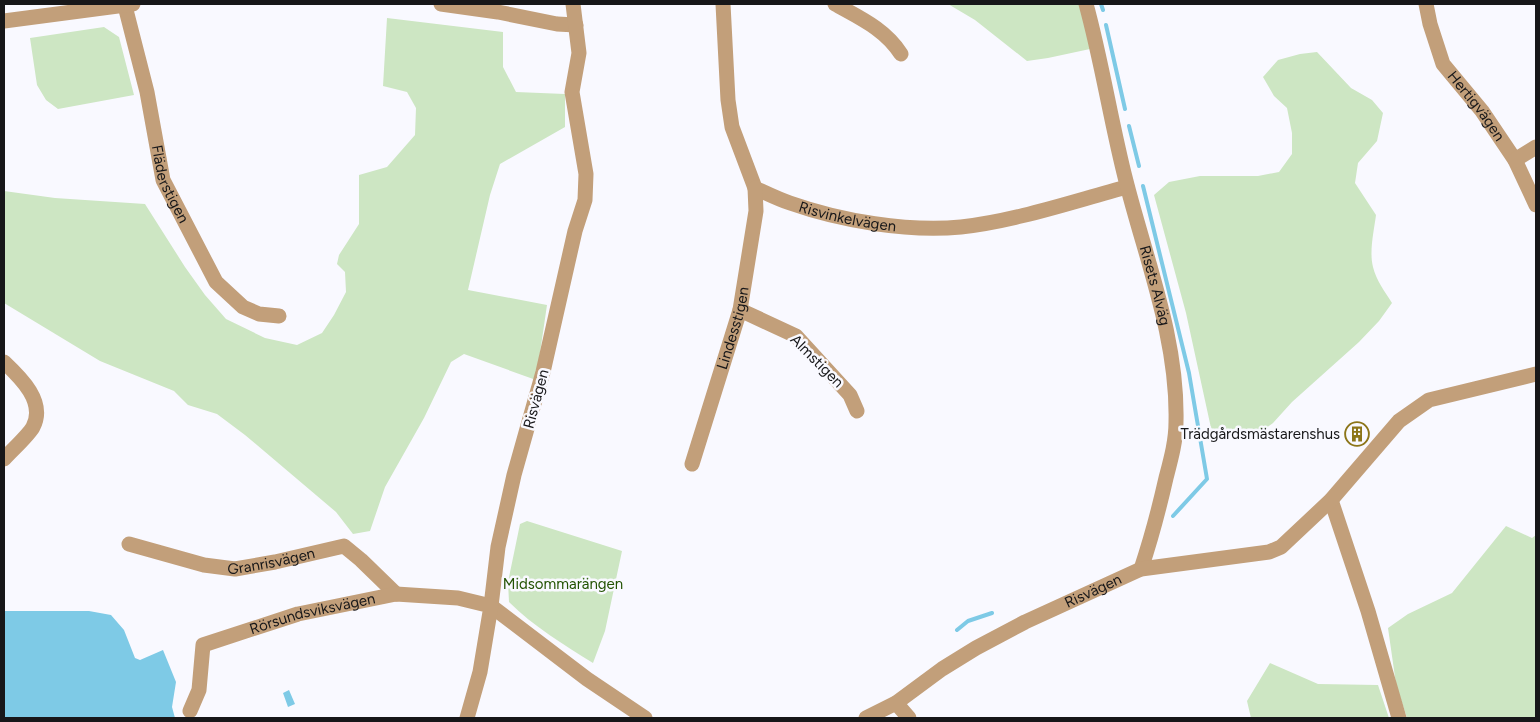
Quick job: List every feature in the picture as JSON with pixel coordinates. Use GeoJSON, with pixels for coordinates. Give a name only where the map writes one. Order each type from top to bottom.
{"type":"FeatureCollection","features":[{"type":"Feature","properties":{"kind":"street"},"geometry":{"type":"LineString","coordinates":[[441,4],[498,12],[557,24],[576,25]]}},
{"type":"Feature","properties":{"kind":"street","name":"Risvägen"},"geometry":{"type":"LineString","coordinates":[[467,718],[480,672],[498,547],[514,475],[544,372],[575,231],[585,200],[586,174],[572,92],[579,53],[573,4]]}},
{"type":"Feature","properties":{"kind":"street"},"geometry":{"type":"LineString","coordinates":[[724,4],[728,100],[732,127],[755,188]]}},
{"type":"Feature","properties":{"kind":"street"},"geometry":{"type":"LineString","coordinates":[[835,4],[870,23],[890,38],[901,54]]}},
{"type":"Feature","properties":{"kind":"street","name":"Risets Alväg"},"geometry":{"type":"LineString","coordinates":[[1086,4],[1127,187],[1156,285],[1169,341],[1176,399],[1176,425],[1173,449],[1160,506],[1141,569]]}},
{"type":"Feature","properties":{"kind":"street","name":"Hertigvägen"},"geometry":{"type":"LineString","coordinates":[[1426,4],[1430,24],[1443,64],[1482,111],[1515,160],[1536,205]]}},
{"type":"Feature","properties":{"kind":"street"},"geometry":{"type":"LineString","coordinates":[[4,21],[129,5]]}},
{"type":"Feature","properties":{"kind":"street","name":"Fläderstigen"},"geometry":{"type":"LineString","coordinates":[[129,5],[163,180],[216,282],[242,307],[259,314],[279,316]]}},
{"type":"Feature","properties":{"kind":"street"},"geometry":{"type":"LineString","coordinates":[[1515,160],[1536,147]]}},
{"type":"Feature","properties":{"kind":"street","name":"Risvinkelvägen"},"geometry":{"type":"LineString","coordinates":[[755,188],[789,203],[825,214],[866,222],[922,228],[962,226],[1007,218],[1127,187]]}},
{"type":"Feature","properties":{"kind":"street","name":"Lindesstigen"},"geometry":{"type":"LineString","coordinates":[[692,464],[740,310],[756,211],[755,188]]}},
{"type":"Feature","properties":{"kind":"street","name":"Almstigen"},"geometry":{"type":"LineString","coordinates":[[740,310],[796,336],[850,395],[857,411]]}},
{"type":"Feature","properties":{"kind":"street"},"geometry":{"type":"LineString","coordinates":[[4,362],[20,377],[36,402],[36,413],[32,427],[4,459]]}},
{"type":"Feature","properties":{"kind":"street","name":"Risvägen"},"geometry":{"type":"LineString","coordinates":[[866,718],[896,703],[942,669],[976,648],[1025,622],[1141,569],[1269,552],[1281,547],[1330,500],[1399,421],[1429,400],[1536,374]]}},
{"type":"Feature","properties":{"kind":"street"},"geometry":{"type":"LineString","coordinates":[[1330,500],[1368,611],[1399,718]]}},
{"type":"Feature","properties":{"kind":"street","name":"Granrisvägen"},"geometry":{"type":"LineString","coordinates":[[129,544],[204,565],[235,569],[344,546],[396,594]]}},
{"type":"Feature","properties":{"kind":"street","name":"Rörsundsviksvägen"},"geometry":{"type":"LineString","coordinates":[[190,711],[199,690],[203,645],[298,614],[396,594],[458,598],[491,606]]}},
{"type":"Feature","properties":{"kind":"street"},"geometry":{"type":"LineString","coordinates":[[491,606],[588,679],[645,718]]}},
{"type":"Feature","properties":{"kind":"street"},"geometry":{"type":"LineString","coordinates":[[896,703],[909,718]]}},
{"type":"Feature","properties":{"kind":"green space"},"geometry":{"type":"Polygon","coordinates":[[[948,4],[1084,4],[1090,49],[1027,61],[975,20],[948,4]]]}},
{"type":"Feature","properties":{"kind":"green space"},"geometry":{"type":"Polygon","coordinates":[[[387,18],[503,32],[503,67],[516,92],[565,94],[565,127],[500,164],[490,195],[468,290],[547,305],[536,380],[464,354],[451,362],[424,418],[385,487],[370,531],[353,534],[336,512],[245,435],[217,414],[188,405],[174,391],[100,361],[4,303],[4,191],[55,198],[145,204],[185,267],[205,295],[226,319],[265,338],[297,345],[322,333],[346,292],[345,272],[337,264],[339,255],[359,224],[359,175],[387,167],[415,135],[416,108],[407,92],[383,86],[387,18]]]}},
{"type":"Feature","properties":{"kind":"green space"},"geometry":{"type":"Polygon","coordinates":[[[104,27],[119,37],[134,95],[58,109],[46,100],[37,85],[30,38],[104,27]]]}},
{"type":"Feature","properties":{"kind":"green space"},"geometry":{"type":"Polygon","coordinates":[[[1317,52],[1351,88],[1372,100],[1383,113],[1377,141],[1358,163],[1355,183],[1376,215],[1372,248],[1373,267],[1378,281],[1392,303],[1379,321],[1359,342],[1292,402],[1273,423],[1259,433],[1232,438],[1211,428],[1186,313],[1154,195],[1169,182],[1200,176],[1258,176],[1279,172],[1292,154],[1292,133],[1287,108],[1274,96],[1263,77],[1278,60],[1317,52]]]}},
{"type":"Feature","properties":{"kind":"green space","name":"Midsommarängen"},"geometry":{"type":"Polygon","coordinates":[[[527,521],[622,551],[605,631],[593,663],[538,627],[509,602],[508,582],[520,524],[527,521]]]}},
{"type":"Feature","properties":{"kind":"green space"},"geometry":{"type":"Polygon","coordinates":[[[1506,526],[1532,538],[1536,535],[1536,718],[1407,718],[1396,684],[1388,628],[1408,614],[1452,593],[1506,526]]]}},
{"type":"Feature","properties":{"kind":"green space"},"geometry":{"type":"Polygon","coordinates":[[[1270,663],[1318,684],[1378,685],[1389,718],[1251,718],[1247,701],[1270,663]]]}},
{"type":"Feature","properties":{"kind":"water"},"geometry":{"type":"Polygon","coordinates":[[[4,611],[89,611],[111,615],[124,630],[135,658],[140,660],[163,650],[176,682],[172,707],[175,718],[4,718],[4,611]]]}},
{"type":"Feature","properties":{"kind":"water"},"geometry":{"type":"Polygon","coordinates":[[[289,690],[295,704],[288,707],[283,693],[289,690]]]}},
{"type":"Feature","properties":{"kind":"waterway"},"geometry":{"type":"LineString","coordinates":[[1101,4],[1103,10]]}},
{"type":"Feature","properties":{"kind":"waterway"},"geometry":{"type":"LineString","coordinates":[[1106,25],[1125,109]]}},
{"type":"Feature","properties":{"kind":"waterway"},"geometry":{"type":"LineString","coordinates":[[1129,126],[1139,166]]}},
{"type":"Feature","properties":{"kind":"waterway"},"geometry":{"type":"LineString","coordinates":[[1143,186],[1189,373],[1207,479],[1173,516]]}},
{"type":"Feature","properties":{"kind":"waterway"},"geometry":{"type":"LineString","coordinates":[[957,630],[968,621],[992,613]]}},
{"type":"Feature","properties":{"kind":"place","name":"Trädgårdsmästarenshus"},"geometry":{"type":"Point","coordinates":[1357,434]}}]}
